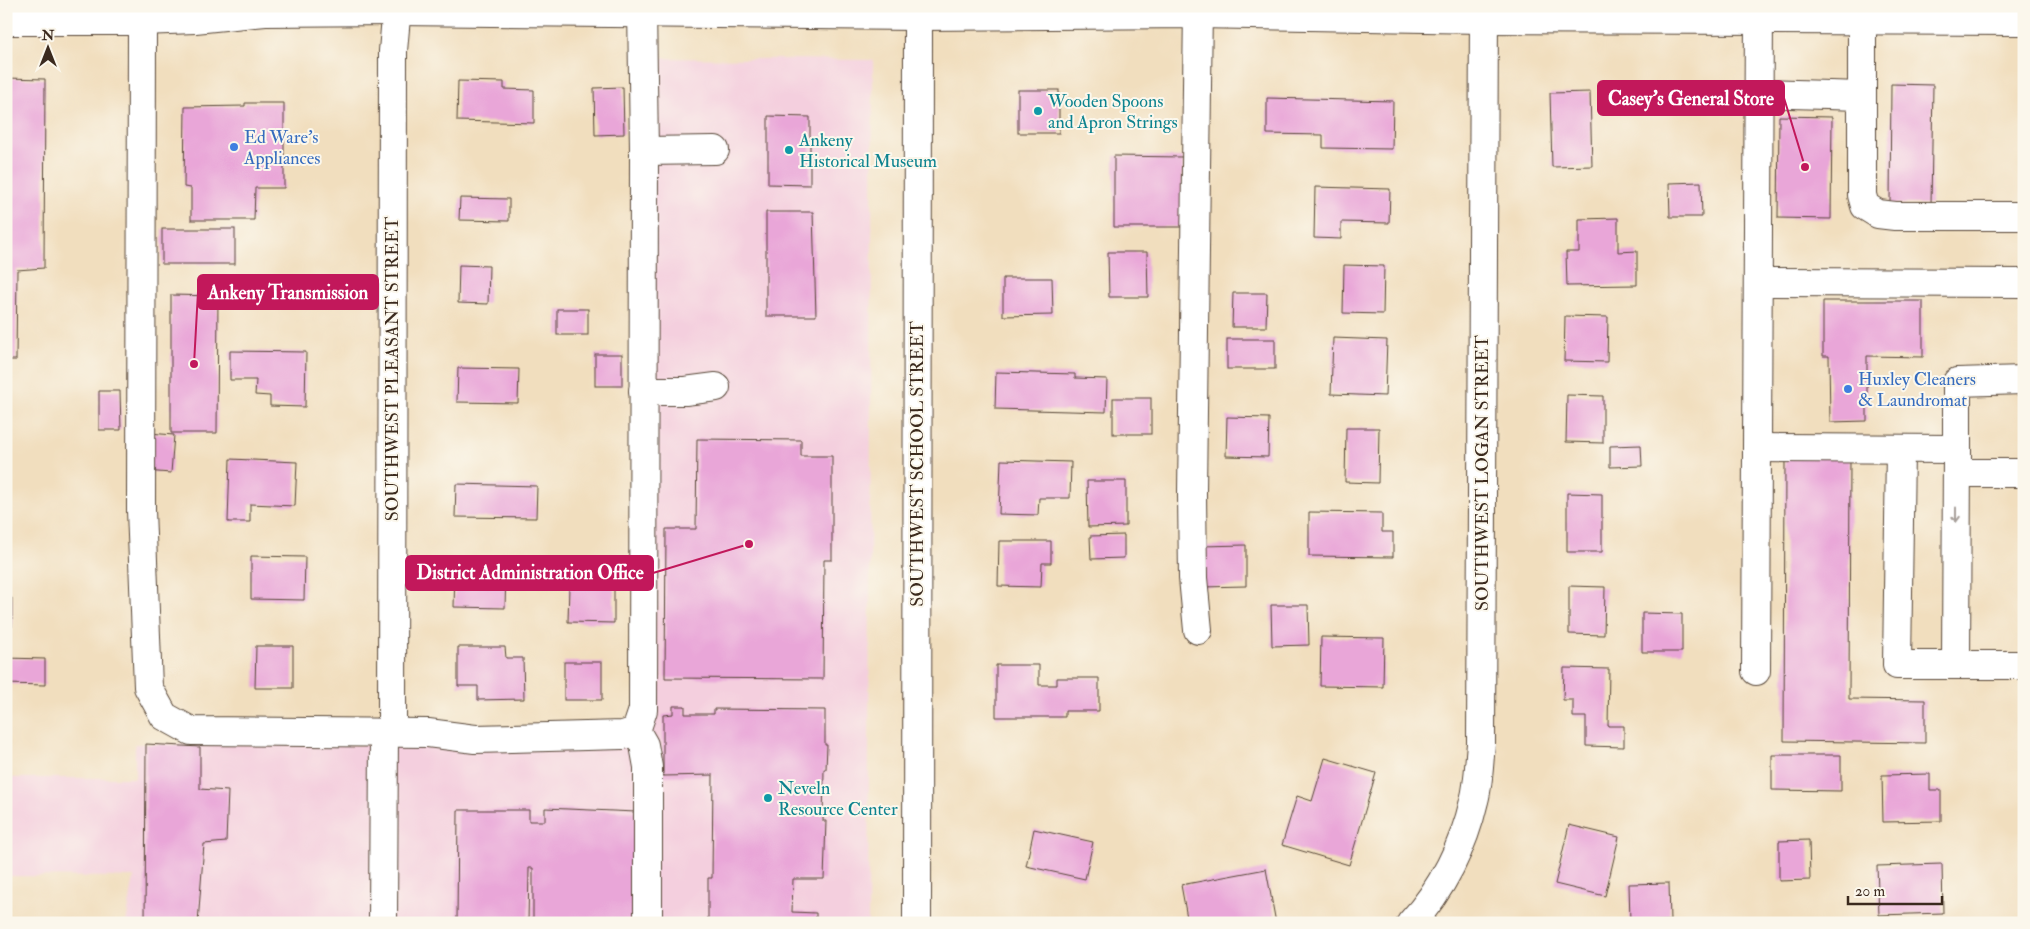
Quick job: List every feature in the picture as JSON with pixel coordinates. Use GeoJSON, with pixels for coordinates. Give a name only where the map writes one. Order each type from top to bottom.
{"type":"FeatureCollection","features":[{"type":"Feature","properties":{"kind":"street"},"geometry":{"type":"LineString","coordinates":[[6,21],[142,22],[265,12],[397,8],[1759,13],[1862,20],[2024,21]]}},
{"type":"Feature","properties":{"kind":"street","name":"SOUTHWEST PLEASANT STREET"},"geometry":{"type":"LineString","coordinates":[[383,923],[388,732],[393,51],[397,8]]}},
{"type":"Feature","properties":{"kind":"street"},"geometry":{"type":"LineString","coordinates":[[142,22],[140,510],[148,686],[164,716],[192,730],[428,733],[475,739],[624,735],[636,730],[644,710],[644,151],[642,10]]}},
{"type":"Feature","properties":{"kind":"street"},"geometry":{"type":"LineString","coordinates":[[1198,10],[1192,503],[1193,578],[1198,630]]}},
{"type":"Feature","properties":{"kind":"street","name":"SOUTHWEST SCHOOL STREET"},"geometry":{"type":"LineString","coordinates":[[917,923],[918,11]]}},
{"type":"Feature","properties":{"kind":"street","name":"SOUTHWEST LOGAN STREET"},"geometry":{"type":"LineString","coordinates":[[1411,923],[1421,913],[1464,840],[1475,799],[1482,744],[1484,13]]}},
{"type":"Feature","properties":{"kind":"street"},"geometry":{"type":"LineString","coordinates":[[1756,671],[1759,13]]}},
{"type":"Feature","properties":{"kind":"street"},"geometry":{"type":"LineString","coordinates":[[1862,20],[1862,195],[1865,206],[1878,214],[1895,216],[2024,216]]}},
{"type":"Feature","properties":{"kind":"street"},"geometry":{"type":"LineString","coordinates":[[1759,93],[1862,96]]}},
{"type":"Feature","properties":{"kind":"street"},"geometry":{"type":"LineString","coordinates":[[644,151],[715,150]]}},
{"type":"Feature","properties":{"kind":"street"},"geometry":{"type":"LineString","coordinates":[[1758,282],[2024,283]]}},
{"type":"Feature","properties":{"kind":"street"},"geometry":{"type":"LineString","coordinates":[[1956,665],[1957,382],[2024,380]]}},
{"type":"Feature","properties":{"kind":"street"},"geometry":{"type":"LineString","coordinates":[[644,392],[685,392],[716,387]]}},
{"type":"Feature","properties":{"kind":"street"},"geometry":{"type":"LineString","coordinates":[[1757,448],[1900,449],[2024,473]]}},
{"type":"Feature","properties":{"kind":"street"},"geometry":{"type":"LineString","coordinates":[[1900,449],[1897,665],[2024,665]]}},
{"type":"Feature","properties":{"kind":"street"},"geometry":{"type":"LineString","coordinates":[[636,730],[644,745],[648,767],[648,923]]}},
{"type":"Feature","properties":{"kind":"shaded area"},"geometry":{"type":"Polygon","coordinates":[[[654,58],[873,60],[868,923],[126,923],[134,877],[6,876],[6,778],[135,778],[135,744],[650,746],[654,58]]]}},
{"type":"Feature","properties":{"kind":"building"},"geometry":{"type":"Polygon","coordinates":[[[6,78],[45,79],[44,268],[17,270],[16,360],[6,360],[6,78]]]}},
{"type":"Feature","properties":{"kind":"building"},"geometry":{"type":"Polygon","coordinates":[[[458,81],[504,82],[504,89],[534,90],[534,123],[457,121],[458,81]]]}},
{"type":"Feature","properties":{"kind":"building"},"geometry":{"type":"Polygon","coordinates":[[[1891,84],[1933,85],[1931,204],[1890,204],[1891,84]]]}},
{"type":"Feature","properties":{"kind":"building"},"geometry":{"type":"Polygon","coordinates":[[[623,87],[624,134],[595,135],[594,88],[623,87]]]}},
{"type":"Feature","properties":{"kind":"building","name":"Wooden Spoons and Apron Strings"},"geometry":{"type":"Polygon","coordinates":[[[1018,90],[1059,90],[1059,133],[1018,133],[1018,90]]]}},
{"type":"Feature","properties":{"kind":"building"},"geometry":{"type":"Polygon","coordinates":[[[1590,92],[1592,166],[1552,167],[1550,93],[1590,92]]]}},
{"type":"Feature","properties":{"kind":"building"},"geometry":{"type":"Polygon","coordinates":[[[1267,98],[1393,101],[1392,149],[1323,148],[1323,135],[1267,134],[1267,98]]]}},
{"type":"Feature","properties":{"kind":"building","name":"Ed Ware's Appliances"},"geometry":{"type":"Polygon","coordinates":[[[245,103],[284,103],[284,188],[255,188],[254,220],[191,220],[191,188],[184,187],[185,107],[245,106],[245,103]]]}},
{"type":"Feature","properties":{"kind":"building","name":"Ankeny Historical Museum"},"geometry":{"type":"Polygon","coordinates":[[[768,116],[810,117],[810,185],[768,184],[768,116]]]}},
{"type":"Feature","properties":{"kind":"building"},"geometry":{"type":"Polygon","coordinates":[[[1779,116],[1832,117],[1831,219],[1778,218],[1779,116]]]}},
{"type":"Feature","properties":{"kind":"building"},"geometry":{"type":"Polygon","coordinates":[[[1114,156],[1183,157],[1182,227],[1114,227],[1114,156]]]}},
{"type":"Feature","properties":{"kind":"building"},"geometry":{"type":"Polygon","coordinates":[[[1701,182],[1702,217],[1670,217],[1669,183],[1701,182]]]}},
{"type":"Feature","properties":{"kind":"building"},"geometry":{"type":"Polygon","coordinates":[[[1315,187],[1390,189],[1389,223],[1341,222],[1341,239],[1314,238],[1315,187]]]}},
{"type":"Feature","properties":{"kind":"building"},"geometry":{"type":"Polygon","coordinates":[[[460,198],[509,199],[509,221],[459,220],[460,198]]]}},
{"type":"Feature","properties":{"kind":"building"},"geometry":{"type":"Polygon","coordinates":[[[766,212],[813,212],[816,316],[766,316],[766,212]]]}},
{"type":"Feature","properties":{"kind":"building"},"geometry":{"type":"Polygon","coordinates":[[[1618,218],[1618,252],[1637,251],[1637,285],[1567,286],[1566,252],[1579,252],[1579,219],[1618,218]]]}},
{"type":"Feature","properties":{"kind":"building"},"geometry":{"type":"Polygon","coordinates":[[[162,229],[235,229],[235,264],[162,264],[162,229]]]}},
{"type":"Feature","properties":{"kind":"building"},"geometry":{"type":"Polygon","coordinates":[[[1108,252],[1147,252],[1148,297],[1109,297],[1108,252]]]}},
{"type":"Feature","properties":{"kind":"building"},"geometry":{"type":"Polygon","coordinates":[[[459,265],[489,266],[488,304],[458,303],[459,265]]]}},
{"type":"Feature","properties":{"kind":"building"},"geometry":{"type":"Polygon","coordinates":[[[1344,265],[1384,266],[1383,314],[1343,313],[1344,265]]]}},
{"type":"Feature","properties":{"kind":"building"},"geometry":{"type":"Polygon","coordinates":[[[1003,278],[1052,278],[1053,315],[1003,316],[1003,278]]]}},
{"type":"Feature","properties":{"kind":"building"},"geometry":{"type":"Polygon","coordinates":[[[1233,293],[1267,293],[1266,327],[1232,327],[1233,293]]]}},
{"type":"Feature","properties":{"kind":"building"},"geometry":{"type":"Polygon","coordinates":[[[171,295],[218,296],[217,433],[171,433],[171,295]]]}},
{"type":"Feature","properties":{"kind":"building"},"geometry":{"type":"Polygon","coordinates":[[[1823,301],[1923,301],[1923,357],[1867,356],[1867,421],[1830,422],[1829,356],[1823,356],[1823,301]]]}},
{"type":"Feature","properties":{"kind":"building"},"geometry":{"type":"Polygon","coordinates":[[[557,309],[588,309],[588,335],[557,335],[557,309]]]}},
{"type":"Feature","properties":{"kind":"building"},"geometry":{"type":"Polygon","coordinates":[[[1565,316],[1608,317],[1607,362],[1564,361],[1565,316]]]}},
{"type":"Feature","properties":{"kind":"building"},"geometry":{"type":"Polygon","coordinates":[[[1333,338],[1387,340],[1385,396],[1331,394],[1333,338]]]}},
{"type":"Feature","properties":{"kind":"building"},"geometry":{"type":"Polygon","coordinates":[[[1227,339],[1275,339],[1275,369],[1227,369],[1227,339]]]}},
{"type":"Feature","properties":{"kind":"building"},"geometry":{"type":"Polygon","coordinates":[[[230,351],[306,352],[305,407],[270,406],[270,396],[255,395],[256,380],[230,380],[230,351]]]}},
{"type":"Feature","properties":{"kind":"building"},"geometry":{"type":"Polygon","coordinates":[[[595,354],[622,354],[622,386],[595,386],[595,354]]]}},
{"type":"Feature","properties":{"kind":"building"},"geometry":{"type":"Polygon","coordinates":[[[458,368],[519,369],[518,403],[457,402],[458,368]]]}},
{"type":"Feature","properties":{"kind":"building"},"geometry":{"type":"Polygon","coordinates":[[[996,372],[1075,374],[1075,378],[1107,379],[1106,412],[995,409],[996,372]]]}},
{"type":"Feature","properties":{"kind":"building"},"geometry":{"type":"Polygon","coordinates":[[[99,391],[120,391],[121,430],[99,430],[99,391]]]}},
{"type":"Feature","properties":{"kind":"building"},"geometry":{"type":"Polygon","coordinates":[[[1567,395],[1603,396],[1603,443],[1566,442],[1567,395]]]}},
{"type":"Feature","properties":{"kind":"building"},"geometry":{"type":"Polygon","coordinates":[[[1113,398],[1151,398],[1151,434],[1113,434],[1113,398]]]}},
{"type":"Feature","properties":{"kind":"building"},"geometry":{"type":"Polygon","coordinates":[[[1227,417],[1269,418],[1268,457],[1226,456],[1227,417]]]}},
{"type":"Feature","properties":{"kind":"building"},"geometry":{"type":"Polygon","coordinates":[[[1346,428],[1379,428],[1378,483],[1345,482],[1346,428]]]}},
{"type":"Feature","properties":{"kind":"building"},"geometry":{"type":"Polygon","coordinates":[[[149,433],[174,435],[171,473],[145,471],[149,433]]]}},
{"type":"Feature","properties":{"kind":"building"},"geometry":{"type":"Polygon","coordinates":[[[697,439],[801,440],[801,456],[832,456],[832,560],[824,560],[823,679],[665,678],[666,529],[696,529],[697,439]]]}},
{"type":"Feature","properties":{"kind":"building"},"geometry":{"type":"Polygon","coordinates":[[[1641,445],[1642,466],[1610,467],[1610,446],[1641,445]]]}},
{"type":"Feature","properties":{"kind":"building"},"geometry":{"type":"Polygon","coordinates":[[[1785,457],[1850,457],[1849,699],[1925,700],[1925,743],[1784,741],[1785,457]]]}},
{"type":"Feature","properties":{"kind":"building"},"geometry":{"type":"Polygon","coordinates":[[[230,459],[297,462],[295,506],[250,504],[250,522],[228,522],[230,459]]]}},
{"type":"Feature","properties":{"kind":"building"},"geometry":{"type":"Polygon","coordinates":[[[1001,460],[1071,462],[1070,498],[1039,498],[1038,515],[999,514],[1001,460]]]}},
{"type":"Feature","properties":{"kind":"building"},"geometry":{"type":"Polygon","coordinates":[[[1087,481],[1126,481],[1126,526],[1088,527],[1087,481]]]}},
{"type":"Feature","properties":{"kind":"building"},"geometry":{"type":"Polygon","coordinates":[[[456,484],[537,486],[536,518],[455,517],[456,484]]]}},
{"type":"Feature","properties":{"kind":"building"},"geometry":{"type":"Polygon","coordinates":[[[1567,493],[1602,494],[1602,552],[1567,552],[1567,493]]]}},
{"type":"Feature","properties":{"kind":"building"},"geometry":{"type":"Polygon","coordinates":[[[1309,512],[1382,513],[1382,532],[1393,532],[1393,557],[1309,556],[1309,512]]]}},
{"type":"Feature","properties":{"kind":"building"},"geometry":{"type":"Polygon","coordinates":[[[1124,535],[1124,558],[1091,559],[1090,536],[1124,535]]]}},
{"type":"Feature","properties":{"kind":"building"},"geometry":{"type":"Polygon","coordinates":[[[999,541],[1051,541],[1051,563],[1042,563],[1041,587],[998,586],[999,541]]]}},
{"type":"Feature","properties":{"kind":"building"},"geometry":{"type":"Polygon","coordinates":[[[1246,545],[1246,586],[1202,587],[1201,546],[1246,545]]]}},
{"type":"Feature","properties":{"kind":"building"},"geometry":{"type":"Polygon","coordinates":[[[251,556],[305,557],[304,600],[251,599],[251,556]]]}},
{"type":"Feature","properties":{"kind":"building"},"geometry":{"type":"Polygon","coordinates":[[[455,569],[506,570],[505,608],[454,607],[455,569]]]}},
{"type":"Feature","properties":{"kind":"building"},"geometry":{"type":"Polygon","coordinates":[[[569,586],[614,586],[614,623],[568,622],[569,586]]]}},
{"type":"Feature","properties":{"kind":"building"},"geometry":{"type":"Polygon","coordinates":[[[1569,586],[1605,587],[1604,635],[1569,634],[1569,586]]]}},
{"type":"Feature","properties":{"kind":"building"},"geometry":{"type":"Polygon","coordinates":[[[6,598],[12,598],[12,627],[6,628],[6,598]]]}},
{"type":"Feature","properties":{"kind":"building"},"geometry":{"type":"Polygon","coordinates":[[[1271,605],[1308,605],[1309,645],[1272,646],[1271,605]]]}},
{"type":"Feature","properties":{"kind":"building"},"geometry":{"type":"Polygon","coordinates":[[[1642,613],[1682,614],[1682,652],[1642,652],[1642,613]]]}},
{"type":"Feature","properties":{"kind":"building"},"geometry":{"type":"Polygon","coordinates":[[[1321,637],[1384,638],[1383,687],[1320,686],[1321,637]]]}},
{"type":"Feature","properties":{"kind":"building"},"geometry":{"type":"Polygon","coordinates":[[[256,646],[293,646],[293,688],[255,688],[256,646]]]}},
{"type":"Feature","properties":{"kind":"building"},"geometry":{"type":"Polygon","coordinates":[[[458,647],[505,647],[506,658],[523,658],[524,699],[478,700],[478,686],[458,686],[458,647]]]}},
{"type":"Feature","properties":{"kind":"building"},"geometry":{"type":"Polygon","coordinates":[[[6,658],[45,659],[45,685],[6,684],[6,658]]]}},
{"type":"Feature","properties":{"kind":"building"},"geometry":{"type":"Polygon","coordinates":[[[564,662],[602,662],[602,700],[564,700],[564,662]]]}},
{"type":"Feature","properties":{"kind":"building"},"geometry":{"type":"Polygon","coordinates":[[[996,665],[1039,665],[1039,685],[1057,685],[1057,678],[1099,678],[1099,711],[1065,711],[1065,717],[996,717],[996,665]]]}},
{"type":"Feature","properties":{"kind":"building"},"geometry":{"type":"Polygon","coordinates":[[[1564,668],[1609,669],[1608,726],[1624,726],[1624,747],[1586,746],[1586,717],[1573,717],[1573,700],[1563,700],[1564,668]]]}},
{"type":"Feature","properties":{"kind":"building","name":"Neveln Resource Center"},"geometry":{"type":"Polygon","coordinates":[[[673,706],[685,706],[685,714],[714,714],[714,709],[825,710],[825,745],[827,745],[826,769],[824,769],[823,821],[826,821],[824,879],[793,879],[792,912],[816,913],[816,923],[708,923],[708,878],[712,878],[713,775],[663,776],[663,715],[673,714],[673,706]]]}},
{"type":"Feature","properties":{"kind":"building"},"geometry":{"type":"Polygon","coordinates":[[[146,744],[200,747],[200,789],[228,791],[226,842],[204,844],[198,923],[145,923],[146,744]]]}},
{"type":"Feature","properties":{"kind":"building"},"geometry":{"type":"Polygon","coordinates":[[[1772,755],[1841,755],[1841,791],[1772,790],[1772,755]]]}},
{"type":"Feature","properties":{"kind":"building"},"geometry":{"type":"Polygon","coordinates":[[[1325,758],[1376,773],[1349,865],[1282,845],[1297,796],[1312,801],[1325,758]]]}},
{"type":"Feature","properties":{"kind":"building"},"geometry":{"type":"Polygon","coordinates":[[[1930,774],[1930,790],[1941,790],[1941,821],[1883,822],[1882,775],[1930,774]]]}},
{"type":"Feature","properties":{"kind":"building"},"geometry":{"type":"Polygon","coordinates":[[[545,808],[636,812],[634,923],[533,923],[533,868],[529,868],[528,923],[457,923],[458,810],[529,810],[529,821],[545,821],[545,808]]]}},
{"type":"Feature","properties":{"kind":"building"},"geometry":{"type":"Polygon","coordinates":[[[1569,825],[1619,837],[1605,896],[1555,884],[1569,825]]]}},
{"type":"Feature","properties":{"kind":"building"},"geometry":{"type":"Polygon","coordinates":[[[1034,829],[1093,842],[1085,879],[1026,866],[1034,829]]]}},
{"type":"Feature","properties":{"kind":"building"},"geometry":{"type":"Polygon","coordinates":[[[1809,840],[1810,880],[1779,881],[1779,841],[1809,840]]]}},
{"type":"Feature","properties":{"kind":"building"},"geometry":{"type":"Polygon","coordinates":[[[1942,864],[1943,913],[1879,915],[1877,866],[1942,864]]]}},
{"type":"Feature","properties":{"kind":"building"},"geometry":{"type":"Polygon","coordinates":[[[1266,869],[1276,923],[1188,923],[1181,885],[1266,869]]]}},
{"type":"Feature","properties":{"kind":"building"},"geometry":{"type":"Polygon","coordinates":[[[1669,883],[1670,921],[1630,922],[1629,884],[1669,883]]]}},
{"type":"Feature","properties":{"kind":"place","name":"Wooden Spoons and Apron Strings"},"geometry":{"type":"Point","coordinates":[1038,111]}},
{"type":"Feature","properties":{"kind":"place","name":"Ed Ware's Appliances"},"geometry":{"type":"Point","coordinates":[234,147]}},
{"type":"Feature","properties":{"kind":"place","name":"Ankeny Historical Museum"},"geometry":{"type":"Point","coordinates":[789,150]}},
{"type":"Feature","properties":{"kind":"place","name":"Casey's General Store"},"geometry":{"type":"Point","coordinates":[1805,167]}},
{"type":"Feature","properties":{"kind":"place","name":"Ankeny Transmission"},"geometry":{"type":"Point","coordinates":[194,364]}},
{"type":"Feature","properties":{"kind":"place","name":"Huxley Cleaners & Laundromat"},"geometry":{"type":"Point","coordinates":[1848,389]}},
{"type":"Feature","properties":{"kind":"place","name":"District Administration Office"},"geometry":{"type":"Point","coordinates":[749,544]}},
{"type":"Feature","properties":{"kind":"place","name":"Neveln Resource Center"},"geometry":{"type":"Point","coordinates":[768,798]}}]}
